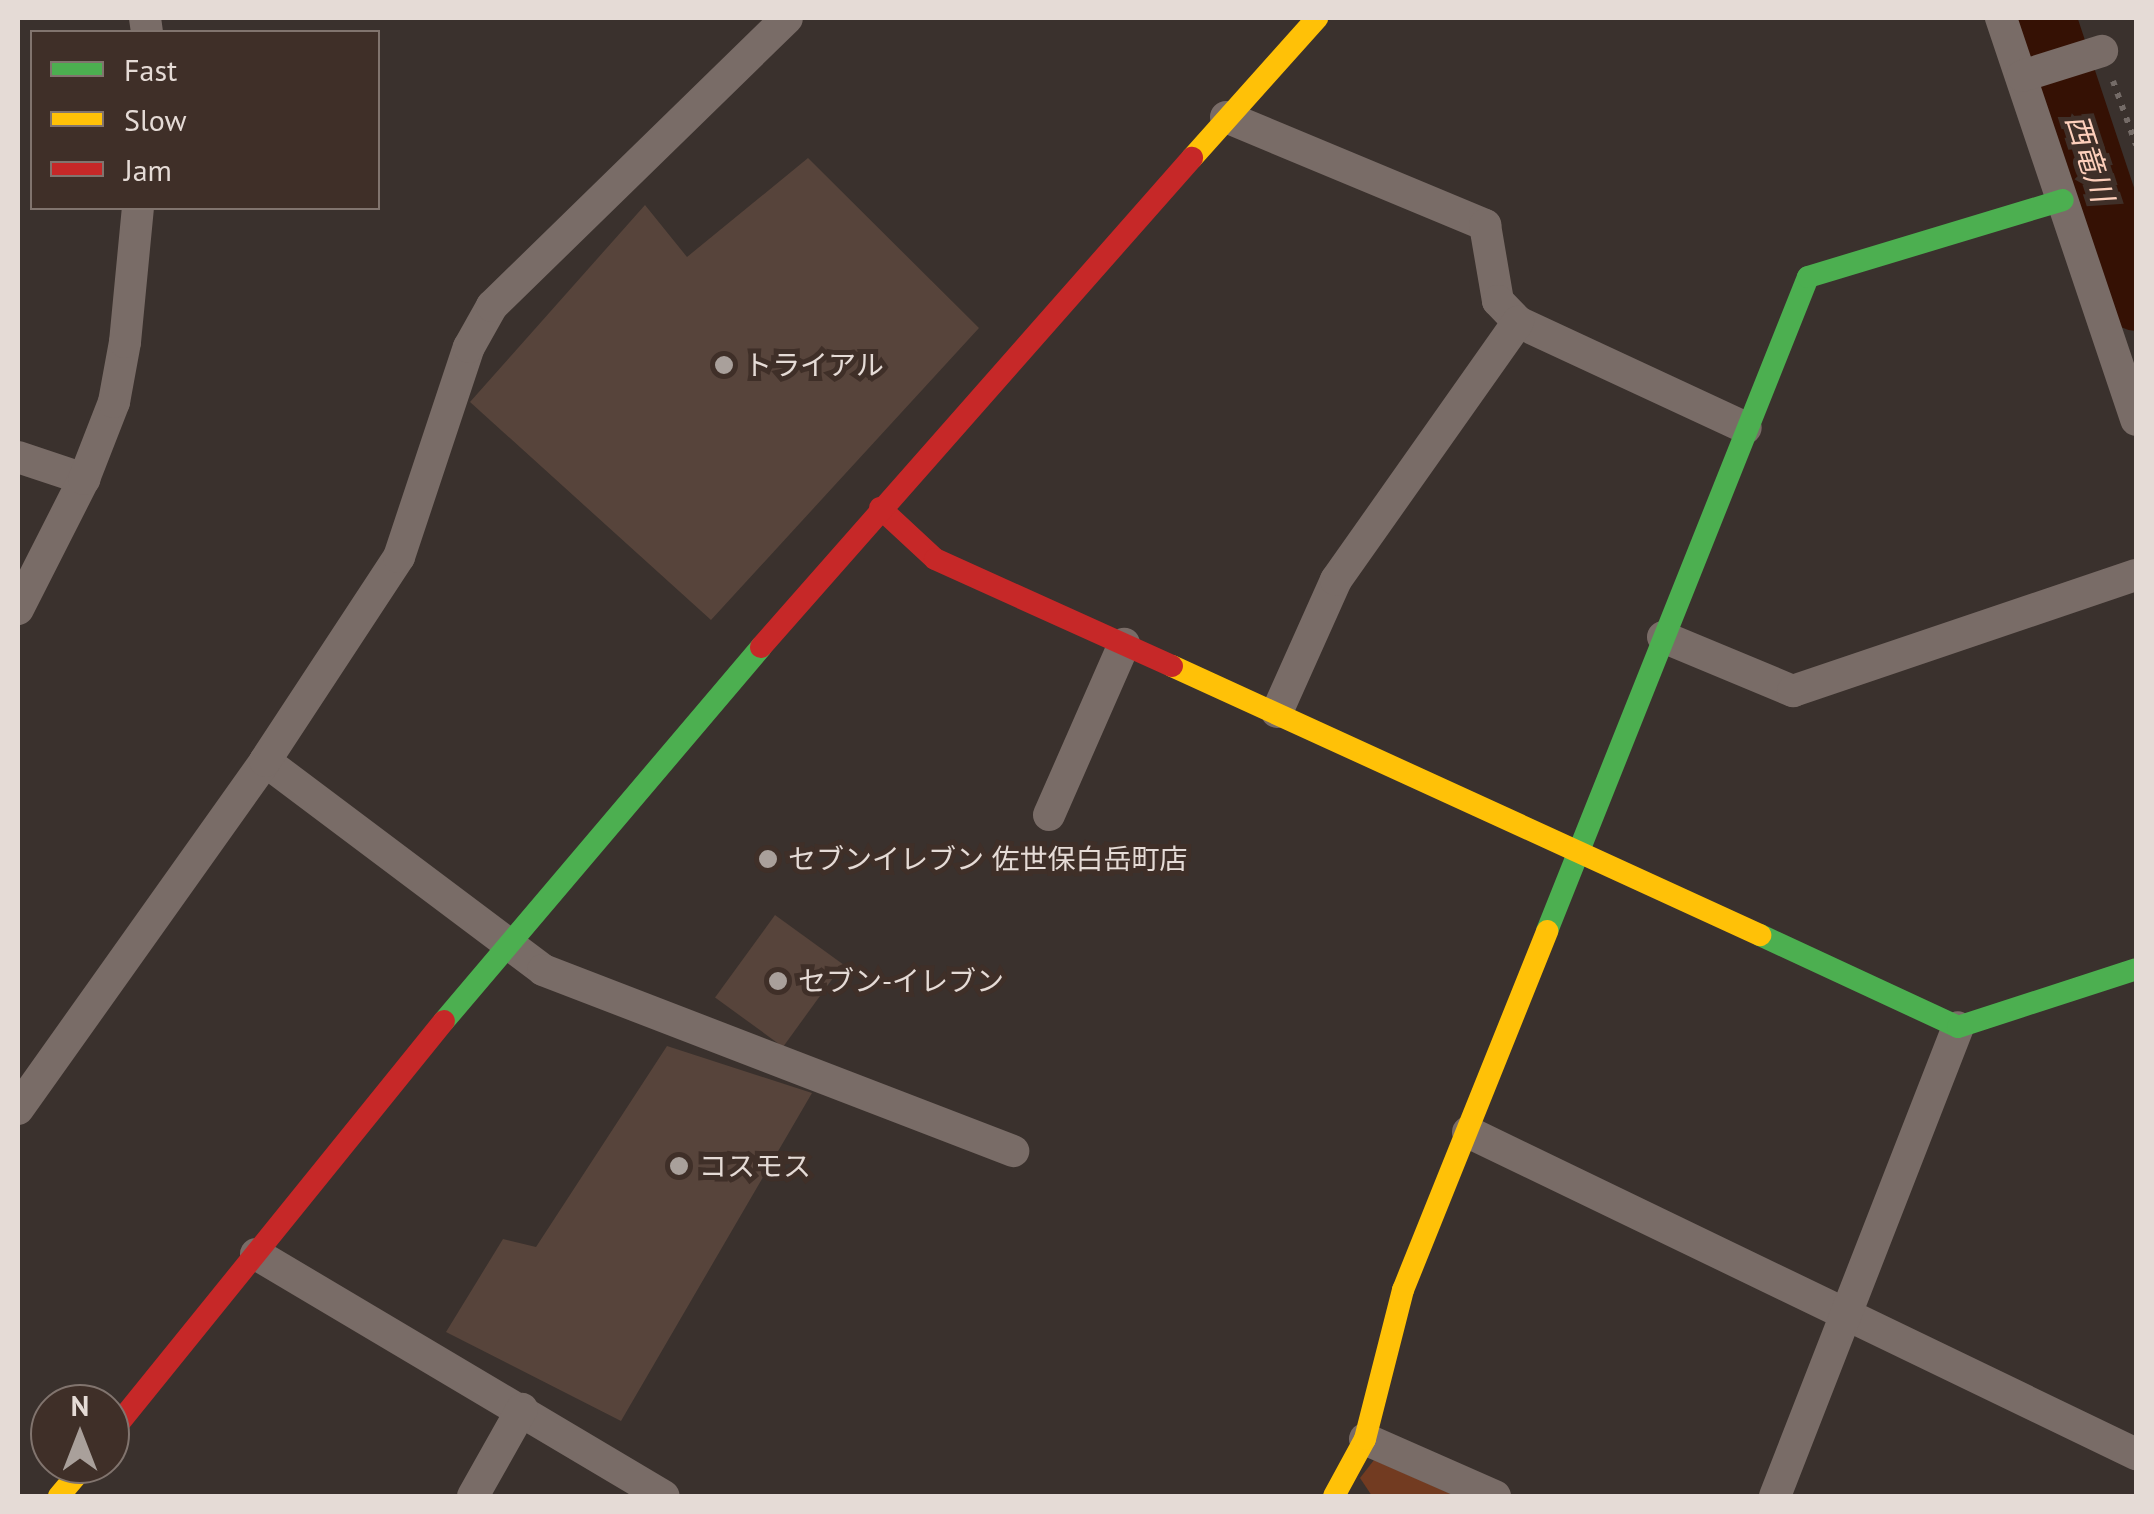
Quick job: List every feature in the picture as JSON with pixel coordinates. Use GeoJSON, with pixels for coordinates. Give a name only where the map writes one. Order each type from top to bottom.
{"type":"FeatureCollection","features":[{"type":"Feature","properties":{"kind":"street"},"geometry":{"type":"LineString","coordinates":[[18,1108],[265,761],[399,557],[469,348],[492,306],[787,18]]}},
{"type":"Feature","properties":{"kind":"street"},"geometry":{"type":"LineString","coordinates":[[130,1409],[507,943],[880,508],[1318,18]]}},
{"type":"Feature","properties":{"kind":"street"},"geometry":{"type":"LineString","coordinates":[[2001,18],[2030,74],[2063,200],[2136,420]]}},
{"type":"Feature","properties":{"kind":"street"},"geometry":{"type":"LineString","coordinates":[[2030,74],[2097,53]]}},
{"type":"Feature","properties":{"kind":"street"},"geometry":{"type":"LineString","coordinates":[[1226,118],[1486,225],[1498,301],[1518,322],[1746,428]]}},
{"type":"Feature","properties":{"kind":"street"},"geometry":{"type":"LineString","coordinates":[[1334,1496],[1365,1438],[1403,1290],[1576,848],[1808,276],[2063,200]]}},
{"type":"Feature","properties":{"kind":"street"},"geometry":{"type":"LineString","coordinates":[[18,609],[84,479],[114,402],[126,342],[138,210]]}},
{"type":"Feature","properties":{"kind":"street"},"geometry":{"type":"LineString","coordinates":[[1277,712],[1336,580],[1518,322]]}},
{"type":"Feature","properties":{"kind":"street"},"geometry":{"type":"LineString","coordinates":[[18,457],[84,479]]}},
{"type":"Feature","properties":{"kind":"street"},"geometry":{"type":"LineString","coordinates":[[880,508],[936,559],[1576,848],[1958,1027],[2136,968]]}},
{"type":"Feature","properties":{"kind":"street"},"geometry":{"type":"LineString","coordinates":[[1663,637],[1793,691],[2136,575]]}},
{"type":"Feature","properties":{"kind":"street"},"geometry":{"type":"LineString","coordinates":[[1049,814],[1124,644]]}},
{"type":"Feature","properties":{"kind":"street"},"geometry":{"type":"LineString","coordinates":[[265,761],[543,970],[1013,1151]]}},
{"type":"Feature","properties":{"kind":"street"},"geometry":{"type":"LineString","coordinates":[[1776,1496],[1958,1027]]}},
{"type":"Feature","properties":{"kind":"street"},"geometry":{"type":"LineString","coordinates":[[1468,1132],[2136,1454]]}},
{"type":"Feature","properties":{"kind":"street"},"geometry":{"type":"LineString","coordinates":[[256,1254],[664,1496]]}},
{"type":"Feature","properties":{"kind":"street"},"geometry":{"type":"LineString","coordinates":[[472,1496],[522,1409]]}},
{"type":"Feature","properties":{"kind":"street"},"geometry":{"type":"LineString","coordinates":[[1365,1438],[1494,1496]]}},
{"type":"Feature","properties":{"kind":"shaded area"},"geometry":{"type":"Polygon","coordinates":[[[1374,1460],[1456,1496],[1372,1496],[1360,1478],[1374,1460]]]}},
{"type":"Feature","properties":{"kind":"building","name":"トライアル"},"geometry":{"type":"Polygon","coordinates":[[[808,158],[979,328],[711,620],[470,402],[645,205],[687,257],[808,158]]]}},
{"type":"Feature","properties":{"kind":"building","name":"セブン-イレブン"},"geometry":{"type":"Polygon","coordinates":[[[775,915],[843,964],[783,1047],[715,998],[775,915]]]}},
{"type":"Feature","properties":{"kind":"building","name":"コスモス"},"geometry":{"type":"Polygon","coordinates":[[[667,1046],[812,1093],[621,1421],[446,1332],[503,1239],[536,1247],[667,1046]]]}},
{"type":"Feature","properties":{"kind":"waterway","name":"西竜川"},"geometry":{"type":"LineString","coordinates":[[2043,18],[2136,298]]}},
{"type":"Feature","properties":{"kind":"traffic: fast"},"geometry":{"type":"LineString","coordinates":[[1547,931],[1808,277],[2063,200]]}},
{"type":"Feature","properties":{"kind":"traffic: fast"},"geometry":{"type":"LineString","coordinates":[[444,1021],[761,647]]}},
{"type":"Feature","properties":{"kind":"traffic: fast"},"geometry":{"type":"LineString","coordinates":[[1760,935],[1958,1027],[2136,969]]}},
{"type":"Feature","properties":{"kind":"traffic: slow"},"geometry":{"type":"LineString","coordinates":[[1192,158],[1317,18]]}},
{"type":"Feature","properties":{"kind":"traffic: slow"},"geometry":{"type":"LineString","coordinates":[[1172,666],[1760,935]]}},
{"type":"Feature","properties":{"kind":"traffic: slow"},"geometry":{"type":"LineString","coordinates":[[1334,1496],[1365,1439],[1403,1290],[1547,931]]}},
{"type":"Feature","properties":{"kind":"traffic: slow"},"geometry":{"type":"LineString","coordinates":[[59,1496],[69,1484]]}},
{"type":"Feature","properties":{"kind":"traffic: jam"},"geometry":{"type":"LineString","coordinates":[[761,647],[1192,158]]}},
{"type":"Feature","properties":{"kind":"traffic: jam"},"geometry":{"type":"LineString","coordinates":[[880,508],[935,559],[1172,666]]}},
{"type":"Feature","properties":{"kind":"traffic: jam"},"geometry":{"type":"LineString","coordinates":[[130,1409],[444,1021]]}},
{"type":"Feature","properties":{"kind":"place","name":"トライアル"},"geometry":{"type":"Point","coordinates":[724,365]}},
{"type":"Feature","properties":{"kind":"place","name":"セブンイレブン 佐世保白岳町店"},"geometry":{"type":"Point","coordinates":[768,859]}},
{"type":"Feature","properties":{"kind":"place","name":"セブン-イレブン"},"geometry":{"type":"Point","coordinates":[778,981]}},
{"type":"Feature","properties":{"kind":"place","name":"コスモス"},"geometry":{"type":"Point","coordinates":[679,1166]}}]}
